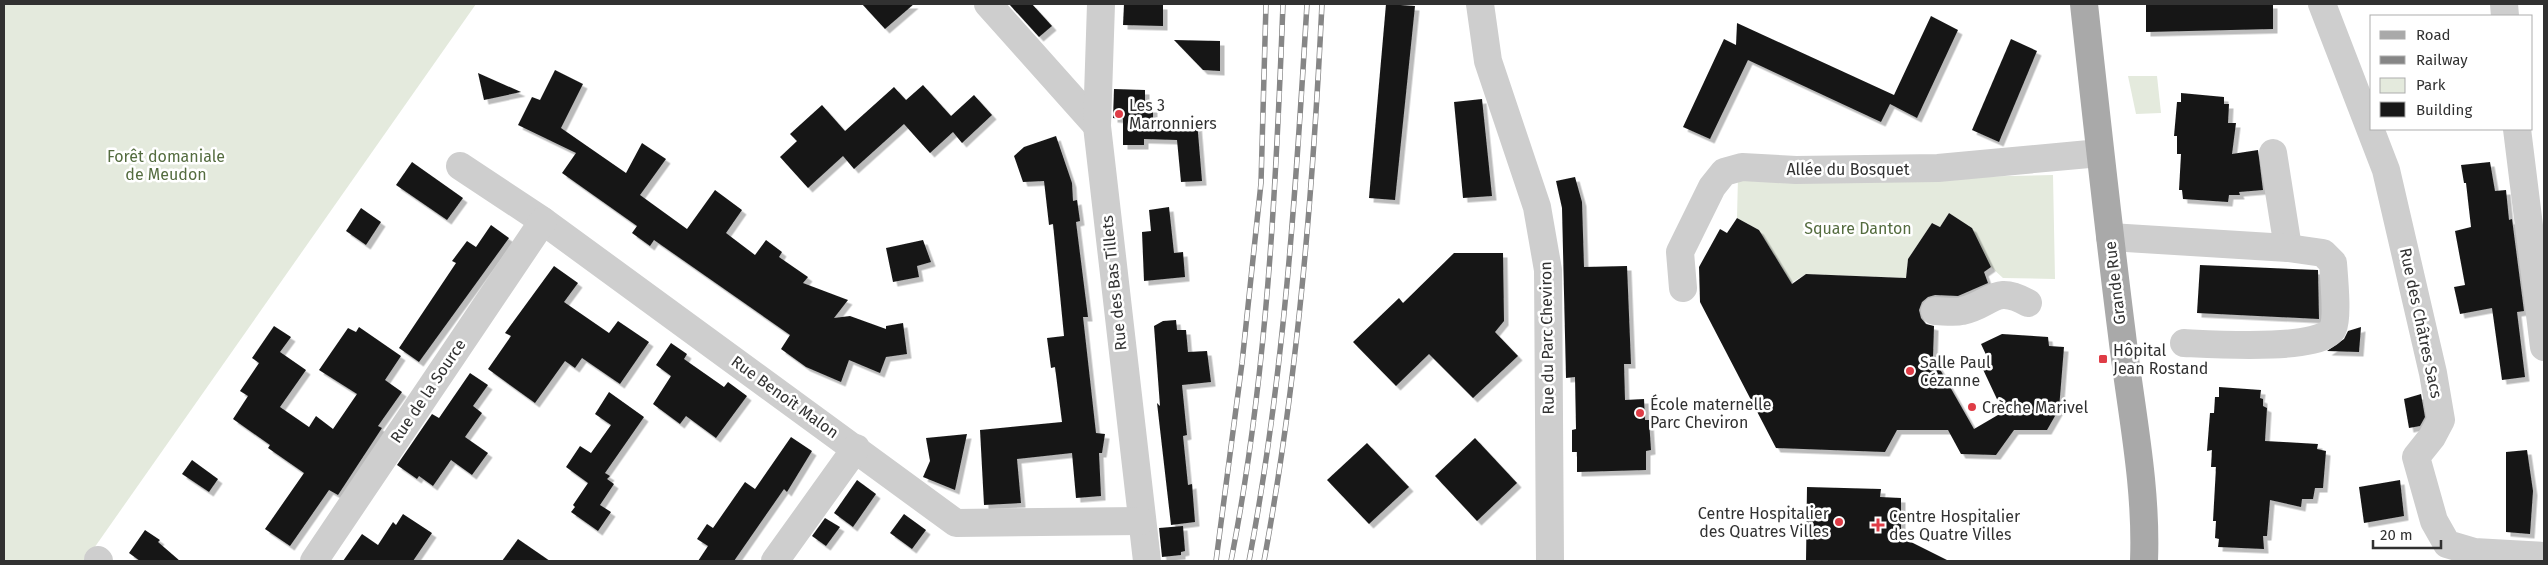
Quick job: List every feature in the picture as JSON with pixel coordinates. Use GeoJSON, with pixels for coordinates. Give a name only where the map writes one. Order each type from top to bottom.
{"type":"FeatureCollection","features":[{"type":"Feature","properties":{"kind":"main road","name":"Grande Rue"},"geometry":{"type":"LineString","coordinates":[[2084,4],[2125,362],[2138,441],[2142,490],[2144,561]]}},
{"type":"Feature","properties":{"kind":"street"},"geometry":{"type":"LineString","coordinates":[[988,4],[1097,126]]}},
{"type":"Feature","properties":{"kind":"street","name":"Rue des Bas Tillets"},"geometry":{"type":"LineString","coordinates":[[1101,4],[1097,126],[1147,561]]}},
{"type":"Feature","properties":{"kind":"street","name":"Rue du Parc Cheviron"},"geometry":{"type":"LineString","coordinates":[[1480,4],[1488,60],[1537,207],[1548,270],[1550,561]]}},
{"type":"Feature","properties":{"kind":"street","name":"Rue des Châtres Sacs"},"geometry":{"type":"LineString","coordinates":[[2322,4],[2370,128]]}},
{"type":"Feature","properties":{"kind":"street","name":"Rue des Châtres Sacs"},"geometry":{"type":"LineString","coordinates":[[2371,130],[2386,170],[2434,373],[2441,420],[2432,437],[2416,457],[2434,521],[2447,544],[2474,552],[2544,556]]}},
{"type":"Feature","properties":{"kind":"street"},"geometry":{"type":"LineString","coordinates":[[2517,130],[2544,347]]}},
{"type":"Feature","properties":{"kind":"street","name":"Allée du Bosquet"},"geometry":{"type":"LineString","coordinates":[[1683,288],[1680,252],[1712,187],[1724,172],[1742,167],[1796,170],[1938,168],[2100,153]]}},
{"type":"Feature","properties":{"kind":"street"},"geometry":{"type":"LineString","coordinates":[[2273,153],[2288,248]]}},
{"type":"Feature","properties":{"kind":"street","name":"Rue Benoît Malon"},"geometry":{"type":"LineString","coordinates":[[460,166],[543,221],[856,448],[956,523],[1141,521]]}},
{"type":"Feature","properties":{"kind":"street","name":"Rue de la Source"},"geometry":{"type":"LineString","coordinates":[[314,561],[543,221]]}},
{"type":"Feature","properties":{"kind":"street"},"geometry":{"type":"LineString","coordinates":[[2110,237],[2288,248],[2323,253],[2333,263],[2334,325],[2332,331],[2297,343],[2257,345],[2184,343]]}},
{"type":"Feature","properties":{"kind":"street"},"geometry":{"type":"LineString","coordinates":[[1934,311],[1960,312],[1975,307],[1993,296],[2012,294],[2028,303]]}},
{"type":"Feature","properties":{"kind":"street"},"geometry":{"type":"LineString","coordinates":[[775,561],[856,448]]}},
{"type":"Feature","properties":{"kind":"green space","name":"Forêt domaniale de Meudon"},"geometry":{"type":"Polygon","coordinates":[[[4,4],[476,4],[85,561],[4,561],[4,4]]]}},
{"type":"Feature","properties":{"kind":"green space"},"geometry":{"type":"Polygon","coordinates":[[[2128,76],[2157,76],[2161,113],[2136,114],[2128,76]]]}},
{"type":"Feature","properties":{"kind":"green space","name":"Square Danton"},"geometry":{"type":"Polygon","coordinates":[[[2053,175],[2055,279],[2003,278],[1991,267],[1949,213],[1940,227],[1933,223],[1908,259],[1906,278],[1806,274],[1786,286],[1781,267],[1759,230],[1737,218],[1738,176],[1869,179],[2053,175]]]}},
{"type":"Feature","properties":{"kind":"building"},"geometry":{"type":"Polygon","coordinates":[[[862,4],[914,4],[885,29],[862,4]]]}},
{"type":"Feature","properties":{"kind":"building"},"geometry":{"type":"Polygon","coordinates":[[[1009,4],[1032,4],[1052,26],[1039,37],[1009,4]]]}},
{"type":"Feature","properties":{"kind":"building"},"geometry":{"type":"Polygon","coordinates":[[[1124,4],[1163,5],[1163,26],[1123,25],[1124,4]]]}},
{"type":"Feature","properties":{"kind":"building"},"geometry":{"type":"Polygon","coordinates":[[[1386,4],[1415,6],[1395,200],[1369,198],[1386,4]]]}},
{"type":"Feature","properties":{"kind":"building"},"geometry":{"type":"Polygon","coordinates":[[[2146,4],[2273,4],[2273,29],[2146,32],[2146,4]]]}},
{"type":"Feature","properties":{"kind":"building"},"geometry":{"type":"Polygon","coordinates":[[[1931,16],[1958,30],[1917,118],[1890,104],[1881,122],[1748,60],[1710,139],[1683,127],[1724,39],[1736,45],[1737,23],[1894,95],[1931,16]]]}},
{"type":"Feature","properties":{"kind":"building"},"geometry":{"type":"Polygon","coordinates":[[[2011,39],[2037,51],[1999,142],[1972,130],[2011,39]]]}},
{"type":"Feature","properties":{"kind":"building"},"geometry":{"type":"Polygon","coordinates":[[[1174,40],[1220,41],[1220,71],[1203,70],[1174,40]]]}},
{"type":"Feature","properties":{"kind":"building"},"geometry":{"type":"Polygon","coordinates":[[[555,70],[583,84],[561,128],[626,173],[642,143],[666,159],[640,195],[687,229],[715,190],[742,210],[726,233],[755,255],[766,240],[782,252],[779,257],[808,277],[803,283],[848,300],[834,318],[850,316],[886,329],[886,326],[903,323],[907,354],[886,357],[880,373],[849,360],[841,382],[806,367],[781,349],[790,335],[654,240],[650,246],[632,233],[637,226],[562,173],[576,153],[518,125],[532,97],[540,100],[555,70]]]}},
{"type":"Feature","properties":{"kind":"building"},"geometry":{"type":"Polygon","coordinates":[[[478,73],[521,92],[484,100],[478,73]]]}},
{"type":"Feature","properties":{"kind":"building"},"geometry":{"type":"Polygon","coordinates":[[[923,85],[951,116],[974,95],[992,115],[962,143],[953,132],[930,153],[904,124],[854,169],[843,156],[808,188],[780,157],[797,141],[790,134],[822,105],[845,131],[894,87],[906,100],[923,85]]]}},
{"type":"Feature","properties":{"kind":"building"},"geometry":{"type":"Polygon","coordinates":[[[1114,89],[1145,90],[1145,108],[1153,108],[1153,120],[1197,121],[1202,181],[1181,182],[1177,140],[1144,139],[1144,145],[1123,145],[1123,119],[1113,118],[1114,89]]]}},
{"type":"Feature","properties":{"kind":"building"},"geometry":{"type":"Polygon","coordinates":[[[2181,93],[2224,97],[2224,104],[2229,104],[2228,123],[2236,123],[2232,154],[2258,150],[2263,190],[2239,192],[2240,195],[2229,195],[2228,202],[2183,199],[2182,190],[2179,190],[2181,154],[2177,154],[2177,136],[2174,136],[2177,102],[2181,102],[2181,93]]]}},
{"type":"Feature","properties":{"kind":"building"},"geometry":{"type":"Polygon","coordinates":[[[1482,99],[1492,196],[1463,198],[1454,102],[1482,99]]]}},
{"type":"Feature","properties":{"kind":"building"},"geometry":{"type":"Polygon","coordinates":[[[1056,136],[1072,183],[1073,201],[1077,200],[1080,221],[1076,222],[1088,317],[1083,317],[1096,433],[1105,434],[1102,453],[1099,453],[1101,496],[1076,498],[1072,453],[1017,459],[1021,503],[984,505],[980,430],[1062,422],[1055,367],[1051,368],[1047,338],[1064,336],[1053,224],[1049,225],[1044,181],[1023,182],[1014,156],[1024,147],[1056,136]]]}},
{"type":"Feature","properties":{"kind":"building"},"geometry":{"type":"Polygon","coordinates":[[[412,162],[463,198],[447,220],[396,185],[412,162]]]}},
{"type":"Feature","properties":{"kind":"building"},"geometry":{"type":"Polygon","coordinates":[[[2490,162],[2495,191],[2506,190],[2509,220],[2512,219],[2524,311],[2517,312],[2525,377],[2502,380],[2492,308],[2460,314],[2454,287],[2465,285],[2455,231],[2471,227],[2466,183],[2464,183],[2461,165],[2490,162]]]}},
{"type":"Feature","properties":{"kind":"building"},"geometry":{"type":"Polygon","coordinates":[[[1575,177],[1582,202],[1584,267],[1627,266],[1631,364],[1624,364],[1625,400],[1644,399],[1645,420],[1649,420],[1651,450],[1646,451],[1646,470],[1577,472],[1577,452],[1572,452],[1572,430],[1576,429],[1575,377],[1566,378],[1562,208],[1556,181],[1575,177]]]}},
{"type":"Feature","properties":{"kind":"building"},"geometry":{"type":"Polygon","coordinates":[[[1169,207],[1174,253],[1183,252],[1185,277],[1144,281],[1142,232],[1151,231],[1149,210],[1169,207]]]}},
{"type":"Feature","properties":{"kind":"building"},"geometry":{"type":"Polygon","coordinates":[[[361,208],[381,222],[366,245],[346,231],[361,208]]]}},
{"type":"Feature","properties":{"kind":"building"},"geometry":{"type":"Polygon","coordinates":[[[1949,213],[1972,228],[1991,267],[1984,272],[1988,283],[1958,296],[1935,295],[1928,297],[1922,302],[1919,310],[1921,318],[1926,324],[1934,326],[1933,357],[1974,429],[2003,412],[1980,363],[1988,359],[1981,344],[2002,334],[2048,337],[2049,346],[2064,347],[2059,409],[2047,430],[2014,430],[1996,455],[1961,454],[1948,430],[1897,430],[1885,452],[1776,448],[1700,302],[1699,267],[1720,229],[1727,233],[1737,218],[1759,230],[1792,284],[1806,274],[1906,278],[1908,259],[1932,223],[1940,227],[1949,213]]]}},
{"type":"Feature","properties":{"kind":"building"},"geometry":{"type":"Polygon","coordinates":[[[491,225],[509,238],[419,362],[399,348],[456,263],[452,261],[467,241],[476,247],[491,225]]]}},
{"type":"Feature","properties":{"kind":"building"},"geometry":{"type":"Polygon","coordinates":[[[923,240],[931,262],[917,266],[919,277],[893,282],[886,248],[923,240]]]}},
{"type":"Feature","properties":{"kind":"building"},"geometry":{"type":"Polygon","coordinates":[[[1454,253],[1503,253],[1504,321],[1495,332],[1518,356],[1473,398],[1429,354],[1396,386],[1353,342],[1399,298],[1403,303],[1454,253]]]}},
{"type":"Feature","properties":{"kind":"building"},"geometry":{"type":"Polygon","coordinates":[[[2200,265],[2318,270],[2319,319],[2197,313],[2200,265]]]}},
{"type":"Feature","properties":{"kind":"building"},"geometry":{"type":"Polygon","coordinates":[[[554,266],[578,283],[564,302],[609,333],[618,321],[649,342],[620,384],[582,358],[575,368],[565,361],[535,403],[488,369],[511,336],[505,333],[554,266]]]}},
{"type":"Feature","properties":{"kind":"building"},"geometry":{"type":"Polygon","coordinates":[[[1176,320],[1177,330],[1186,330],[1188,352],[1207,351],[1211,382],[1182,385],[1187,435],[1183,436],[1188,485],[1192,484],[1195,522],[1171,525],[1157,403],[1160,406],[1154,326],[1163,321],[1176,320]]]}},
{"type":"Feature","properties":{"kind":"building"},"geometry":{"type":"Polygon","coordinates":[[[274,326],[291,337],[280,352],[306,370],[280,407],[309,427],[316,416],[333,429],[357,394],[319,370],[348,328],[356,332],[359,327],[401,356],[385,380],[402,392],[378,426],[382,428],[338,495],[329,490],[290,546],[265,529],[304,473],[268,448],[270,445],[233,419],[248,396],[240,391],[259,363],[252,358],[274,326]]]}},
{"type":"Feature","properties":{"kind":"building"},"geometry":{"type":"Polygon","coordinates":[[[2361,327],[2359,352],[2327,351],[2344,339],[2348,331],[2361,327]]]}},
{"type":"Feature","properties":{"kind":"building"},"geometry":{"type":"Polygon","coordinates":[[[671,343],[687,354],[684,359],[724,387],[728,382],[747,396],[716,438],[686,416],[680,424],[653,404],[671,376],[656,365],[671,343]]]}},
{"type":"Feature","properties":{"kind":"building"},"geometry":{"type":"Polygon","coordinates":[[[470,373],[488,385],[473,406],[482,413],[465,437],[488,453],[472,475],[451,460],[433,486],[419,476],[417,479],[397,465],[432,414],[439,418],[470,373]]]}},
{"type":"Feature","properties":{"kind":"building"},"geometry":{"type":"Polygon","coordinates":[[[2219,387],[2261,390],[2260,398],[2263,399],[2263,406],[2267,408],[2265,441],[2318,444],[2317,449],[2326,451],[2323,488],[2315,488],[2313,499],[2302,499],[2301,507],[2270,500],[2267,536],[2263,536],[2264,549],[2218,547],[2219,539],[2215,538],[2216,521],[2213,521],[2216,467],[2211,467],[2212,450],[2207,451],[2210,413],[2214,413],[2215,397],[2219,397],[2219,387]]]}},
{"type":"Feature","properties":{"kind":"building"},"geometry":{"type":"Polygon","coordinates":[[[609,392],[644,417],[605,473],[610,476],[607,479],[614,484],[600,505],[611,512],[598,531],[571,512],[575,507],[573,505],[588,483],[566,467],[580,446],[591,453],[611,425],[595,414],[609,392]]]}},
{"type":"Feature","properties":{"kind":"building"},"geometry":{"type":"Polygon","coordinates":[[[2421,394],[2425,417],[2420,426],[2409,428],[2404,399],[2421,394]]]}},
{"type":"Feature","properties":{"kind":"building"},"geometry":{"type":"Polygon","coordinates":[[[967,434],[955,490],[923,477],[930,461],[926,438],[967,434]]]}},
{"type":"Feature","properties":{"kind":"building"},"geometry":{"type":"Polygon","coordinates":[[[791,437],[812,451],[787,492],[784,489],[734,561],[698,561],[708,546],[697,539],[707,524],[713,528],[745,482],[755,489],[791,437]]]}},
{"type":"Feature","properties":{"kind":"building"},"geometry":{"type":"Polygon","coordinates":[[[1475,438],[1517,483],[1477,521],[1435,476],[1475,438]]]}},
{"type":"Feature","properties":{"kind":"building"},"geometry":{"type":"Polygon","coordinates":[[[1367,443],[1409,487],[1369,524],[1327,480],[1367,443]]]}},
{"type":"Feature","properties":{"kind":"building"},"geometry":{"type":"Polygon","coordinates":[[[2527,450],[2533,491],[2530,534],[2506,532],[2506,452],[2527,450]]]}},
{"type":"Feature","properties":{"kind":"building"},"geometry":{"type":"Polygon","coordinates":[[[192,460],[218,479],[209,492],[182,474],[192,460]]]}},
{"type":"Feature","properties":{"kind":"building"},"geometry":{"type":"Polygon","coordinates":[[[857,480],[876,494],[853,527],[834,513],[857,480]]]}},
{"type":"Feature","properties":{"kind":"building"},"geometry":{"type":"Polygon","coordinates":[[[2400,480],[2404,516],[2364,523],[2359,487],[2400,480]]]}},
{"type":"Feature","properties":{"kind":"building","name":"Centre Hospitalier des Quatres Villes"},"geometry":{"type":"Polygon","coordinates":[[[1807,487],[1881,489],[1880,497],[1901,498],[1901,537],[1949,561],[1806,561],[1807,487]]]}},
{"type":"Feature","properties":{"kind":"building"},"geometry":{"type":"Polygon","coordinates":[[[403,514],[432,533],[413,561],[343,561],[362,534],[378,545],[393,522],[396,525],[403,514]]]}},
{"type":"Feature","properties":{"kind":"building"},"geometry":{"type":"Polygon","coordinates":[[[904,514],[926,530],[912,549],[890,533],[904,514]]]}},
{"type":"Feature","properties":{"kind":"building"},"geometry":{"type":"Polygon","coordinates":[[[825,518],[840,527],[826,546],[812,536],[825,518]]]}},
{"type":"Feature","properties":{"kind":"building"},"geometry":{"type":"Polygon","coordinates":[[[1183,526],[1185,551],[1181,552],[1181,555],[1162,557],[1159,528],[1183,526]]]}},
{"type":"Feature","properties":{"kind":"building"},"geometry":{"type":"Polygon","coordinates":[[[145,530],[160,540],[158,542],[180,561],[140,561],[129,553],[145,530]]]}},
{"type":"Feature","properties":{"kind":"building"},"geometry":{"type":"Polygon","coordinates":[[[518,539],[550,561],[502,561],[518,539]]]}},
{"type":"Feature","properties":{"kind":"railway"},"geometry":{"type":"LineString","coordinates":[[1216,561],[1242,363],[1261,183],[1266,4]]}},
{"type":"Feature","properties":{"kind":"railway"},"geometry":{"type":"LineString","coordinates":[[1231,561],[1253,423],[1268,284],[1283,4]]}},
{"type":"Feature","properties":{"kind":"railway"},"geometry":{"type":"LineString","coordinates":[[1249,561],[1261,492],[1280,353],[1293,213],[1307,4]]}},
{"type":"Feature","properties":{"kind":"railway"},"geometry":{"type":"LineString","coordinates":[[1264,561],[1276,492],[1295,353],[1309,213],[1322,4]]}},
{"type":"Feature","properties":{"kind":"place","name":"Les 3 Marronniers"},"geometry":{"type":"Point","coordinates":[1119,114]}},
{"type":"Feature","properties":{"kind":"place","name":"Hôpital Jean Rostand"},"geometry":{"type":"Point","coordinates":[2103,359]}},
{"type":"Feature","properties":{"kind":"place","name":"Salle Paul Cézanne"},"geometry":{"type":"Point","coordinates":[1910,371]}},
{"type":"Feature","properties":{"kind":"place","name":"Crèche Marivel"},"geometry":{"type":"Point","coordinates":[1972,407]}},
{"type":"Feature","properties":{"kind":"place","name":"École maternelle Parc Cheviron"},"geometry":{"type":"Point","coordinates":[1640,413]}},
{"type":"Feature","properties":{"kind":"place","name":"Centre Hospitalier des Quatres Villes"},"geometry":{"type":"Point","coordinates":[1839,522]}},
{"type":"Feature","properties":{"kind":"place","name":"Centre Hospitalier des Quatre Villes"},"geometry":{"type":"Point","coordinates":[1878,525]}}]}
